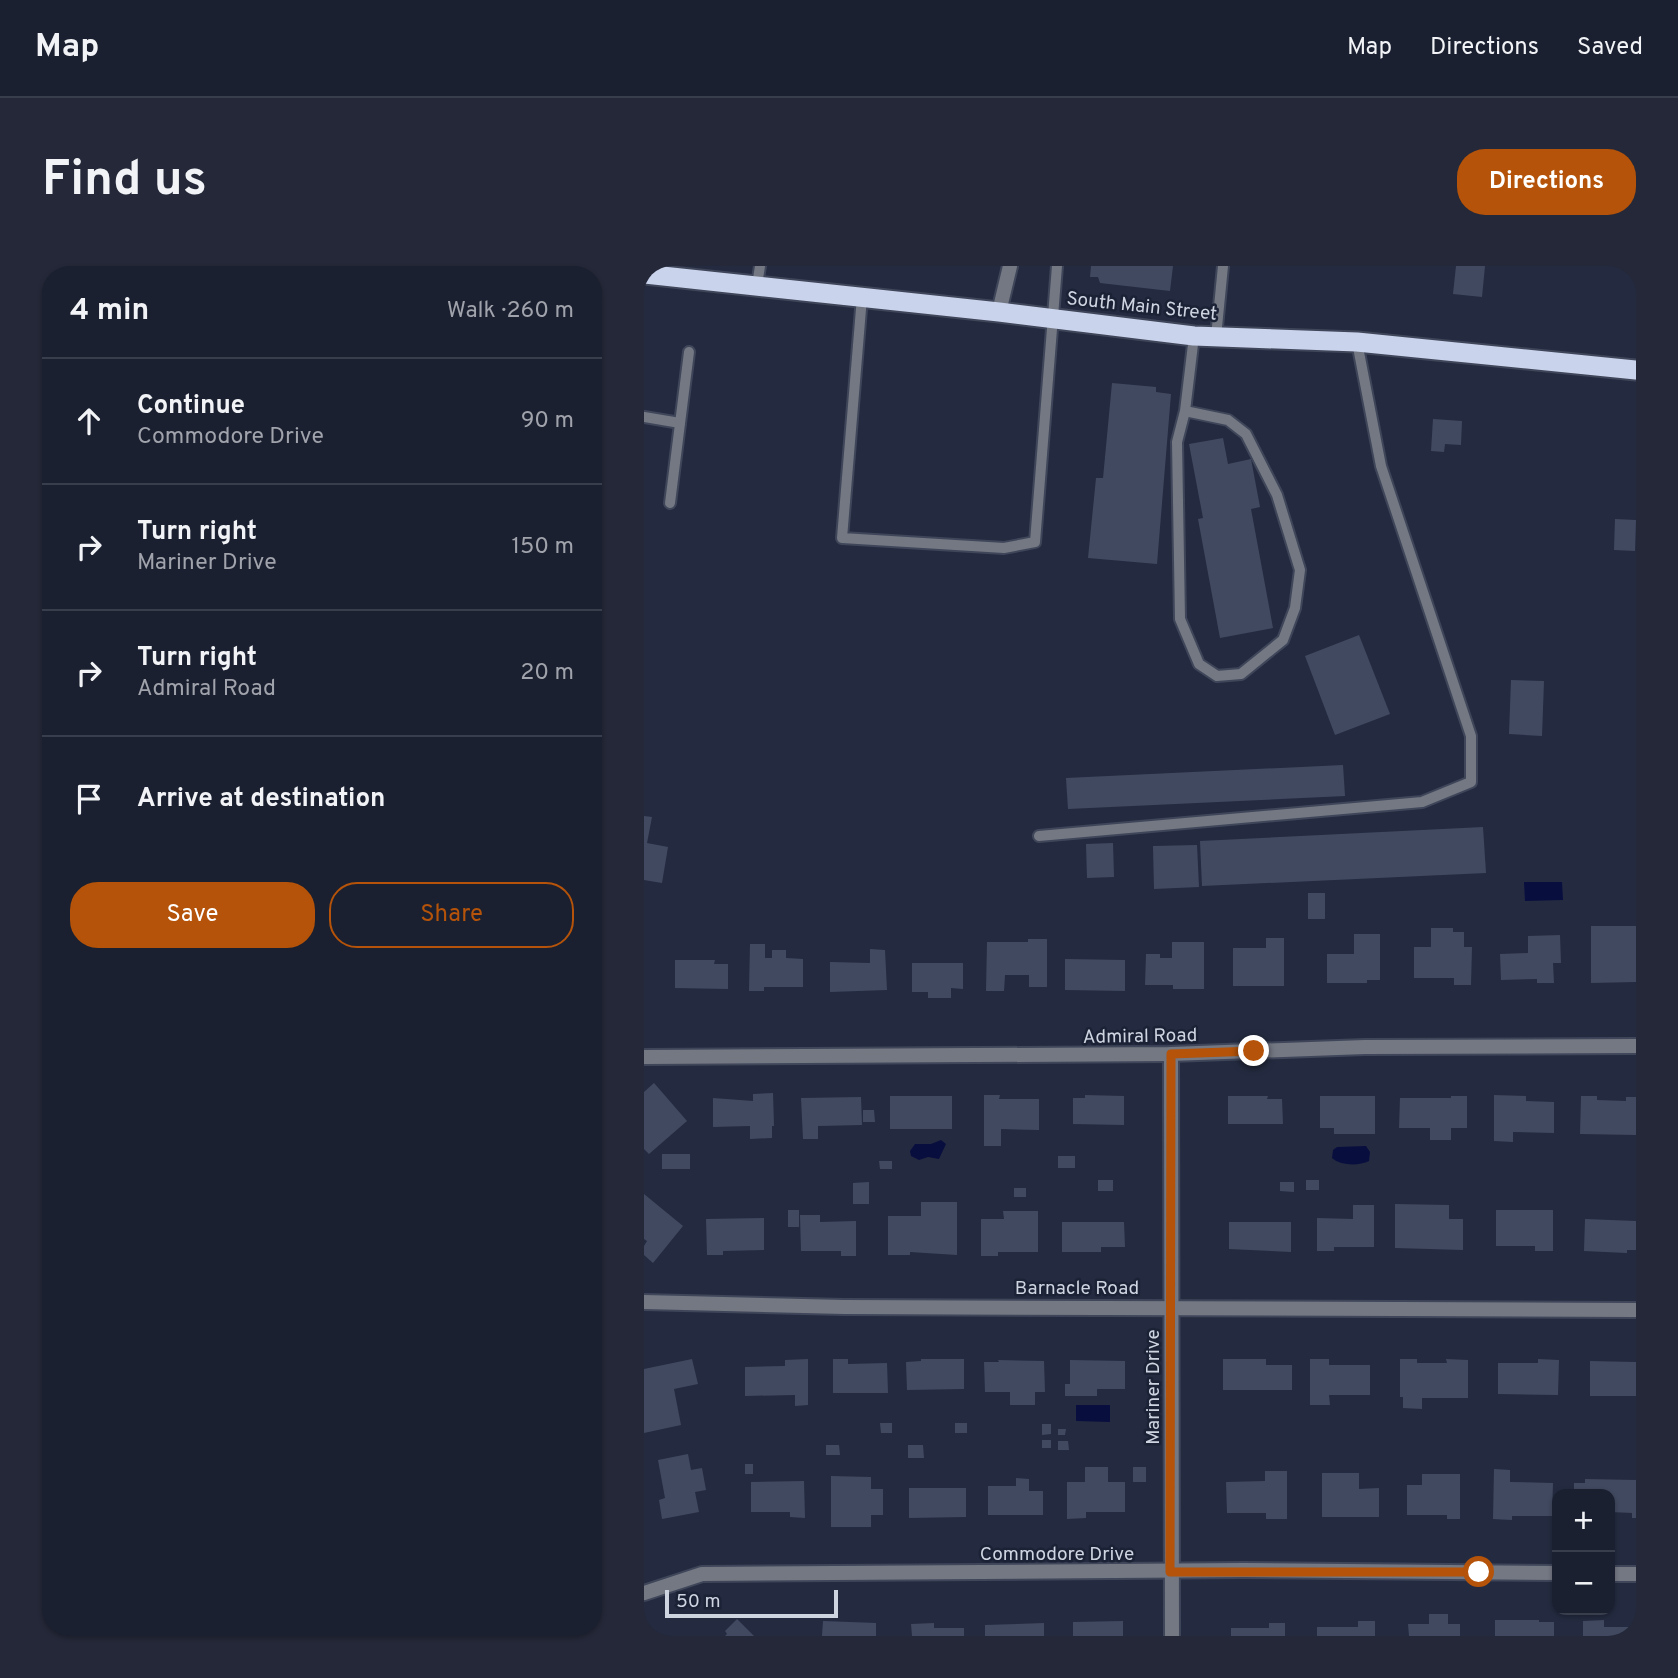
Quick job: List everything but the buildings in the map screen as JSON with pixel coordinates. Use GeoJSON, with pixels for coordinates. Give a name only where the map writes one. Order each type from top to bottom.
{"type":"FeatureCollection","features":[{"type":"Feature","properties":{"kind":"highway","name":"South Main Street"},"geometry":{"type":"LineString","coordinates":[[654,272],[758,276],[862,297],[1194,336],[1357,342],[1636,370]]}},
{"type":"Feature","properties":{"kind":"street"},"geometry":{"type":"LineString","coordinates":[[999,312],[1010,266]]}},
{"type":"Feature","properties":{"kind":"street","name":"Admiral Road"},"geometry":{"type":"LineString","coordinates":[[644,1057],[1171,1054],[1365,1047],[1636,1046]]}},
{"type":"Feature","properties":{"kind":"street","name":"Mariner Drive"},"geometry":{"type":"LineString","coordinates":[[1171,1054],[1172,1636]]}},
{"type":"Feature","properties":{"kind":"street","name":"Barnacle Road"},"geometry":{"type":"LineString","coordinates":[[644,1302],[844,1307],[1636,1310]]}},
{"type":"Feature","properties":{"kind":"street","name":"Commodore Drive"},"geometry":{"type":"LineString","coordinates":[[644,1593],[702,1574],[1258,1570],[1552,1573]]}},
{"type":"Feature","properties":{"kind":"street"},"geometry":{"type":"LineString","coordinates":[[1615,1573],[1636,1574]]}},
{"type":"Feature","properties":{"kind":"lane"},"geometry":{"type":"LineString","coordinates":[[862,297],[842,538],[1004,548],[1035,542],[1057,266]]}},
{"type":"Feature","properties":{"kind":"lane"},"geometry":{"type":"LineString","coordinates":[[1216,337],[1223,266]]}},
{"type":"Feature","properties":{"kind":"lane"},"geometry":{"type":"LineString","coordinates":[[1185,411],[1228,420],[1246,435],[1277,495],[1300,570],[1295,608],[1283,640],[1241,674],[1217,676],[1199,664],[1180,618],[1177,442],[1185,411],[1194,336]]}},
{"type":"Feature","properties":{"kind":"lane"},"geometry":{"type":"LineString","coordinates":[[1039,836],[1422,802],[1471,782],[1471,736],[1381,466],[1357,342]]}},
{"type":"Feature","properties":{"kind":"lane"},"geometry":{"type":"LineString","coordinates":[[670,503],[689,352]]}},
{"type":"Feature","properties":{"kind":"lane"},"geometry":{"type":"LineString","coordinates":[[644,417],[680,423]]}},
{"type":"Feature","properties":{"kind":"shaded area"},"geometry":{"type":"Polygon","coordinates":[[[1524,882],[1562,882],[1563,900],[1525,901],[1524,882]]]}},
{"type":"Feature","properties":{"kind":"shaded area"},"geometry":{"type":"Polygon","coordinates":[[[941,1140],[946,1144],[939,1159],[928,1157],[919,1160],[911,1156],[910,1151],[915,1144],[931,1144],[941,1140]]]}},
{"type":"Feature","properties":{"kind":"shaded area"},"geometry":{"type":"Polygon","coordinates":[[[1366,1146],[1370,1152],[1369,1161],[1365,1163],[1345,1164],[1332,1158],[1333,1150],[1337,1147],[1366,1146]]]}},
{"type":"Feature","properties":{"kind":"shaded area"},"geometry":{"type":"Polygon","coordinates":[[[1076,1405],[1110,1405],[1110,1422],[1076,1421],[1076,1405]]]}},
{"type":"Feature","properties":{"kind":"route"},"geometry":{"type":"LineString","coordinates":[[1254,1051],[1171,1054],[1170,1572],[1479,1572]]}}]}
